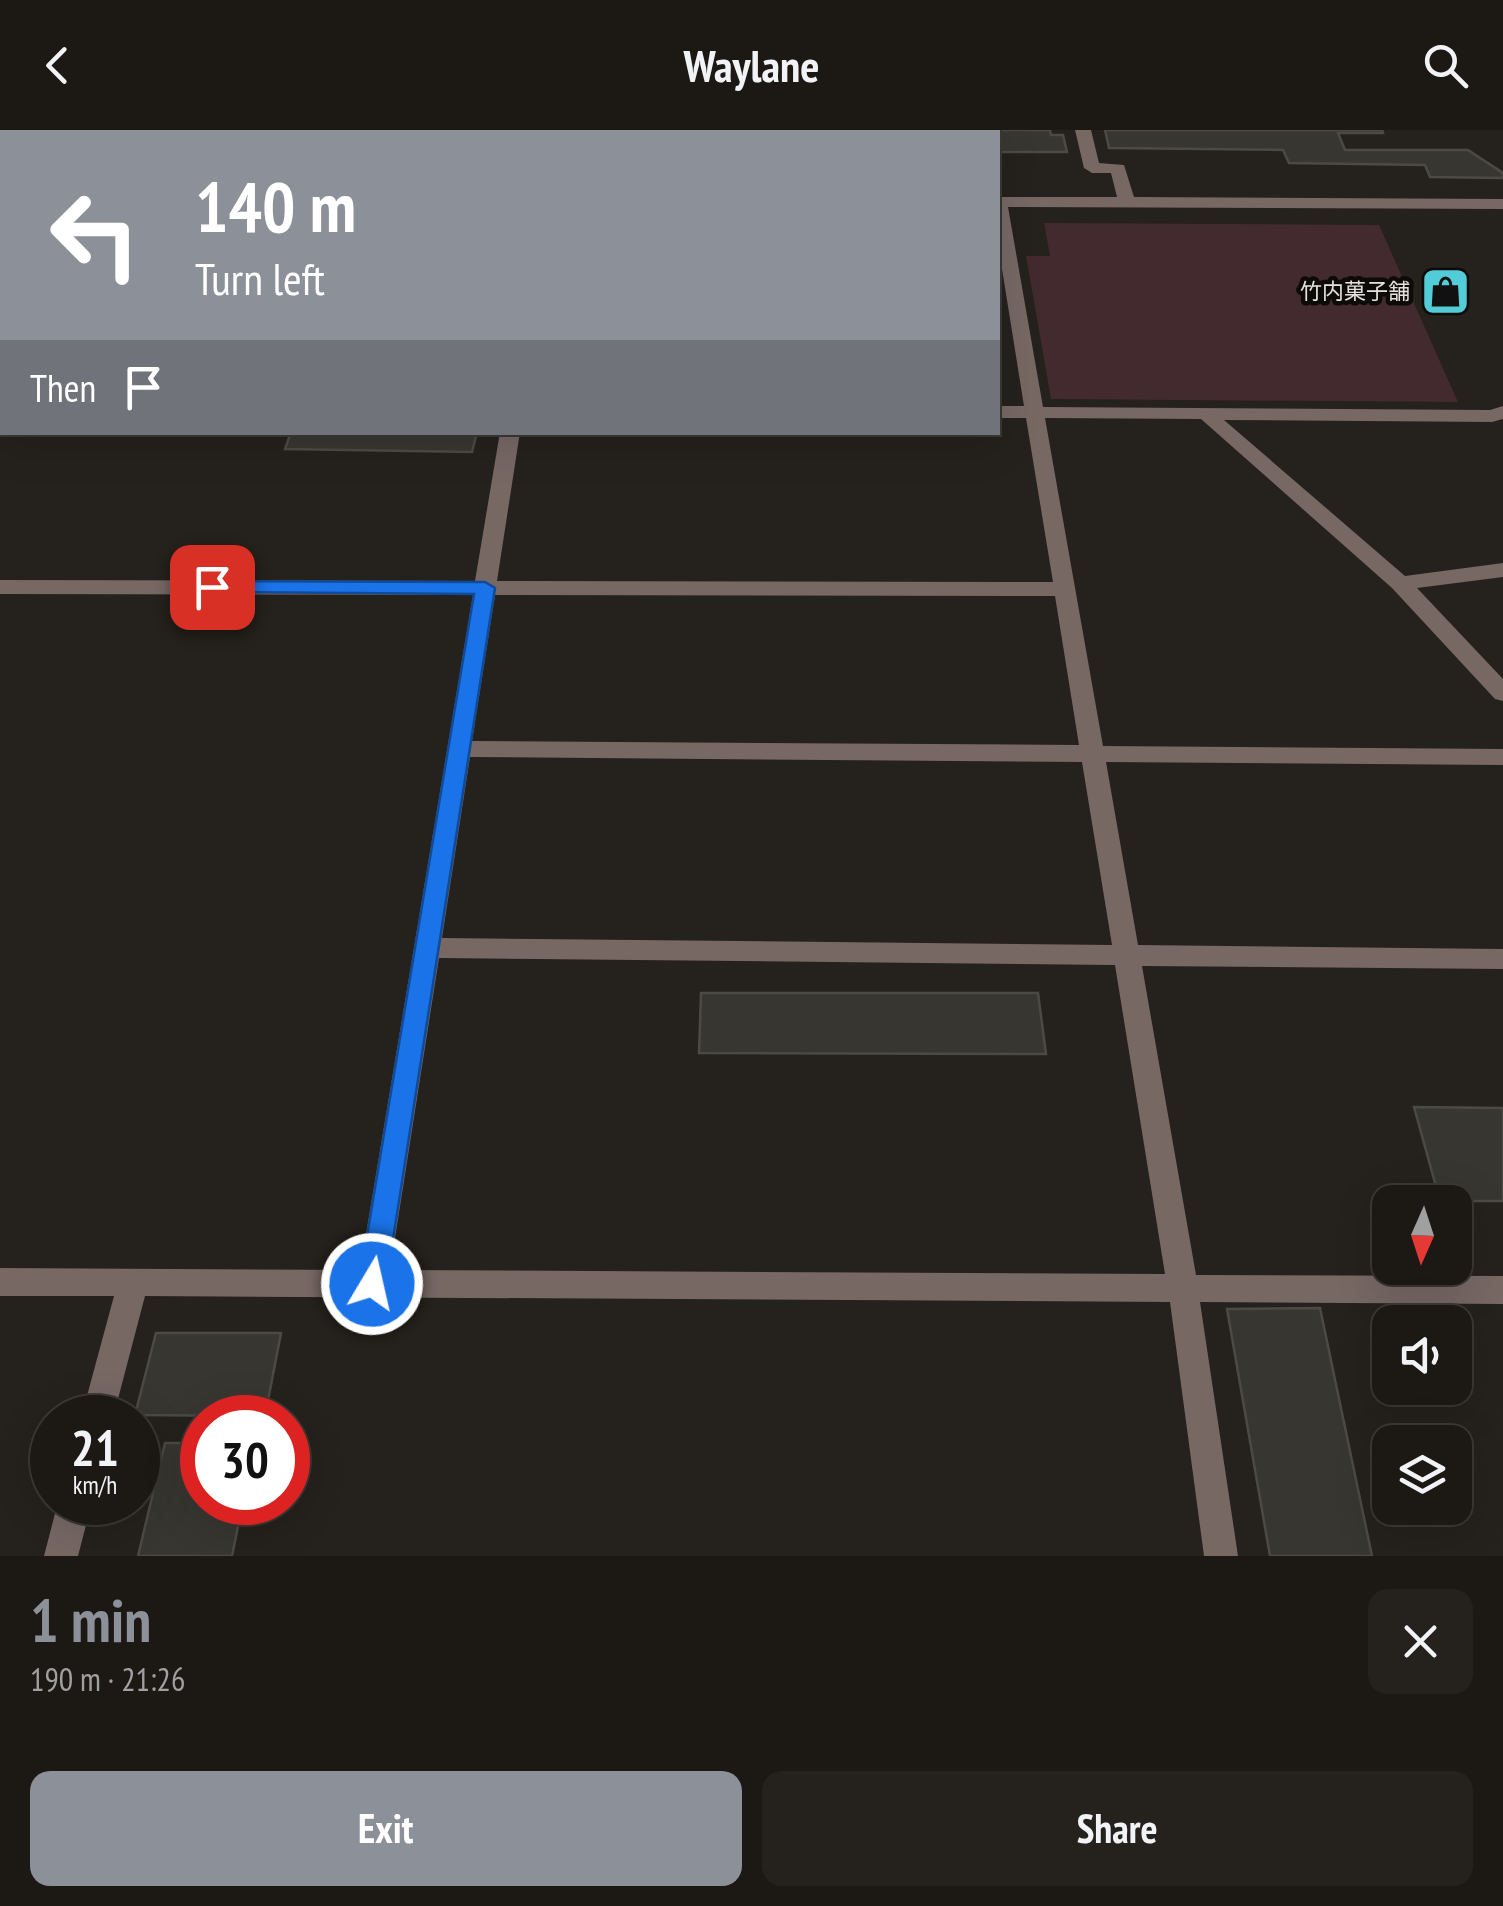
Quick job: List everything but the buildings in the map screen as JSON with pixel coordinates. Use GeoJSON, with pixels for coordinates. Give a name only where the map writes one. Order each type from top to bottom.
{"type":"FeatureCollection","features":[{"type":"Feature","properties":{"kind":"street"},"geometry":{"type":"LineString","coordinates":[[1082,130],[1092,168],[1118,168],[1127,203]]}},
{"type":"Feature","properties":{"kind":"street"},"geometry":{"type":"LineString","coordinates":[[1000,202],[1503,204]]}},
{"type":"Feature","properties":{"kind":"street"},"geometry":{"type":"LineString","coordinates":[[1000,224],[1008,314],[1034,413],[1182,1288],[1220,1556]]}},
{"type":"Feature","properties":{"kind":"street"},"geometry":{"type":"LineString","coordinates":[[1000,412],[1492,416],[1503,412]]}},
{"type":"Feature","properties":{"kind":"street"},"geometry":{"type":"LineString","coordinates":[[1204,413],[1400,582],[1503,693]]}},
{"type":"Feature","properties":{"kind":"street"},"geometry":{"type":"LineString","coordinates":[[372,1284],[510,435]]}},
{"type":"Feature","properties":{"kind":"street"},"geometry":{"type":"LineString","coordinates":[[1400,582],[1503,570]]}},
{"type":"Feature","properties":{"kind":"street"},"geometry":{"type":"LineString","coordinates":[[0,587],[1064,589]]}},
{"type":"Feature","properties":{"kind":"street"},"geometry":{"type":"LineString","coordinates":[[459,750],[1503,757]]}},
{"type":"Feature","properties":{"kind":"street"},"geometry":{"type":"LineString","coordinates":[[426,948],[1503,959]]}},
{"type":"Feature","properties":{"kind":"street"},"geometry":{"type":"LineString","coordinates":[[0,1282],[1503,1290]]}},
{"type":"Feature","properties":{"kind":"street"},"geometry":{"type":"LineString","coordinates":[[103,1395],[133,1282]]}},
{"type":"Feature","properties":{"kind":"street"},"geometry":{"type":"LineString","coordinates":[[61,1556],[69,1525]]}},
{"type":"Feature","properties":{"kind":"shaded area"},"geometry":{"type":"Polygon","coordinates":[[[1044,223],[1379,225],[1458,402],[1051,399],[1026,256],[1050,256],[1044,223]]]}},
{"type":"Feature","properties":{"kind":"place","name":"竹内菓子舗"},"geometry":{"type":"Point","coordinates":[1445,291]}},
{"type":"Feature","properties":{"kind":"route"},"geometry":{"type":"LineString","coordinates":[[212,587],[485,588],[372,1284]]}}]}
